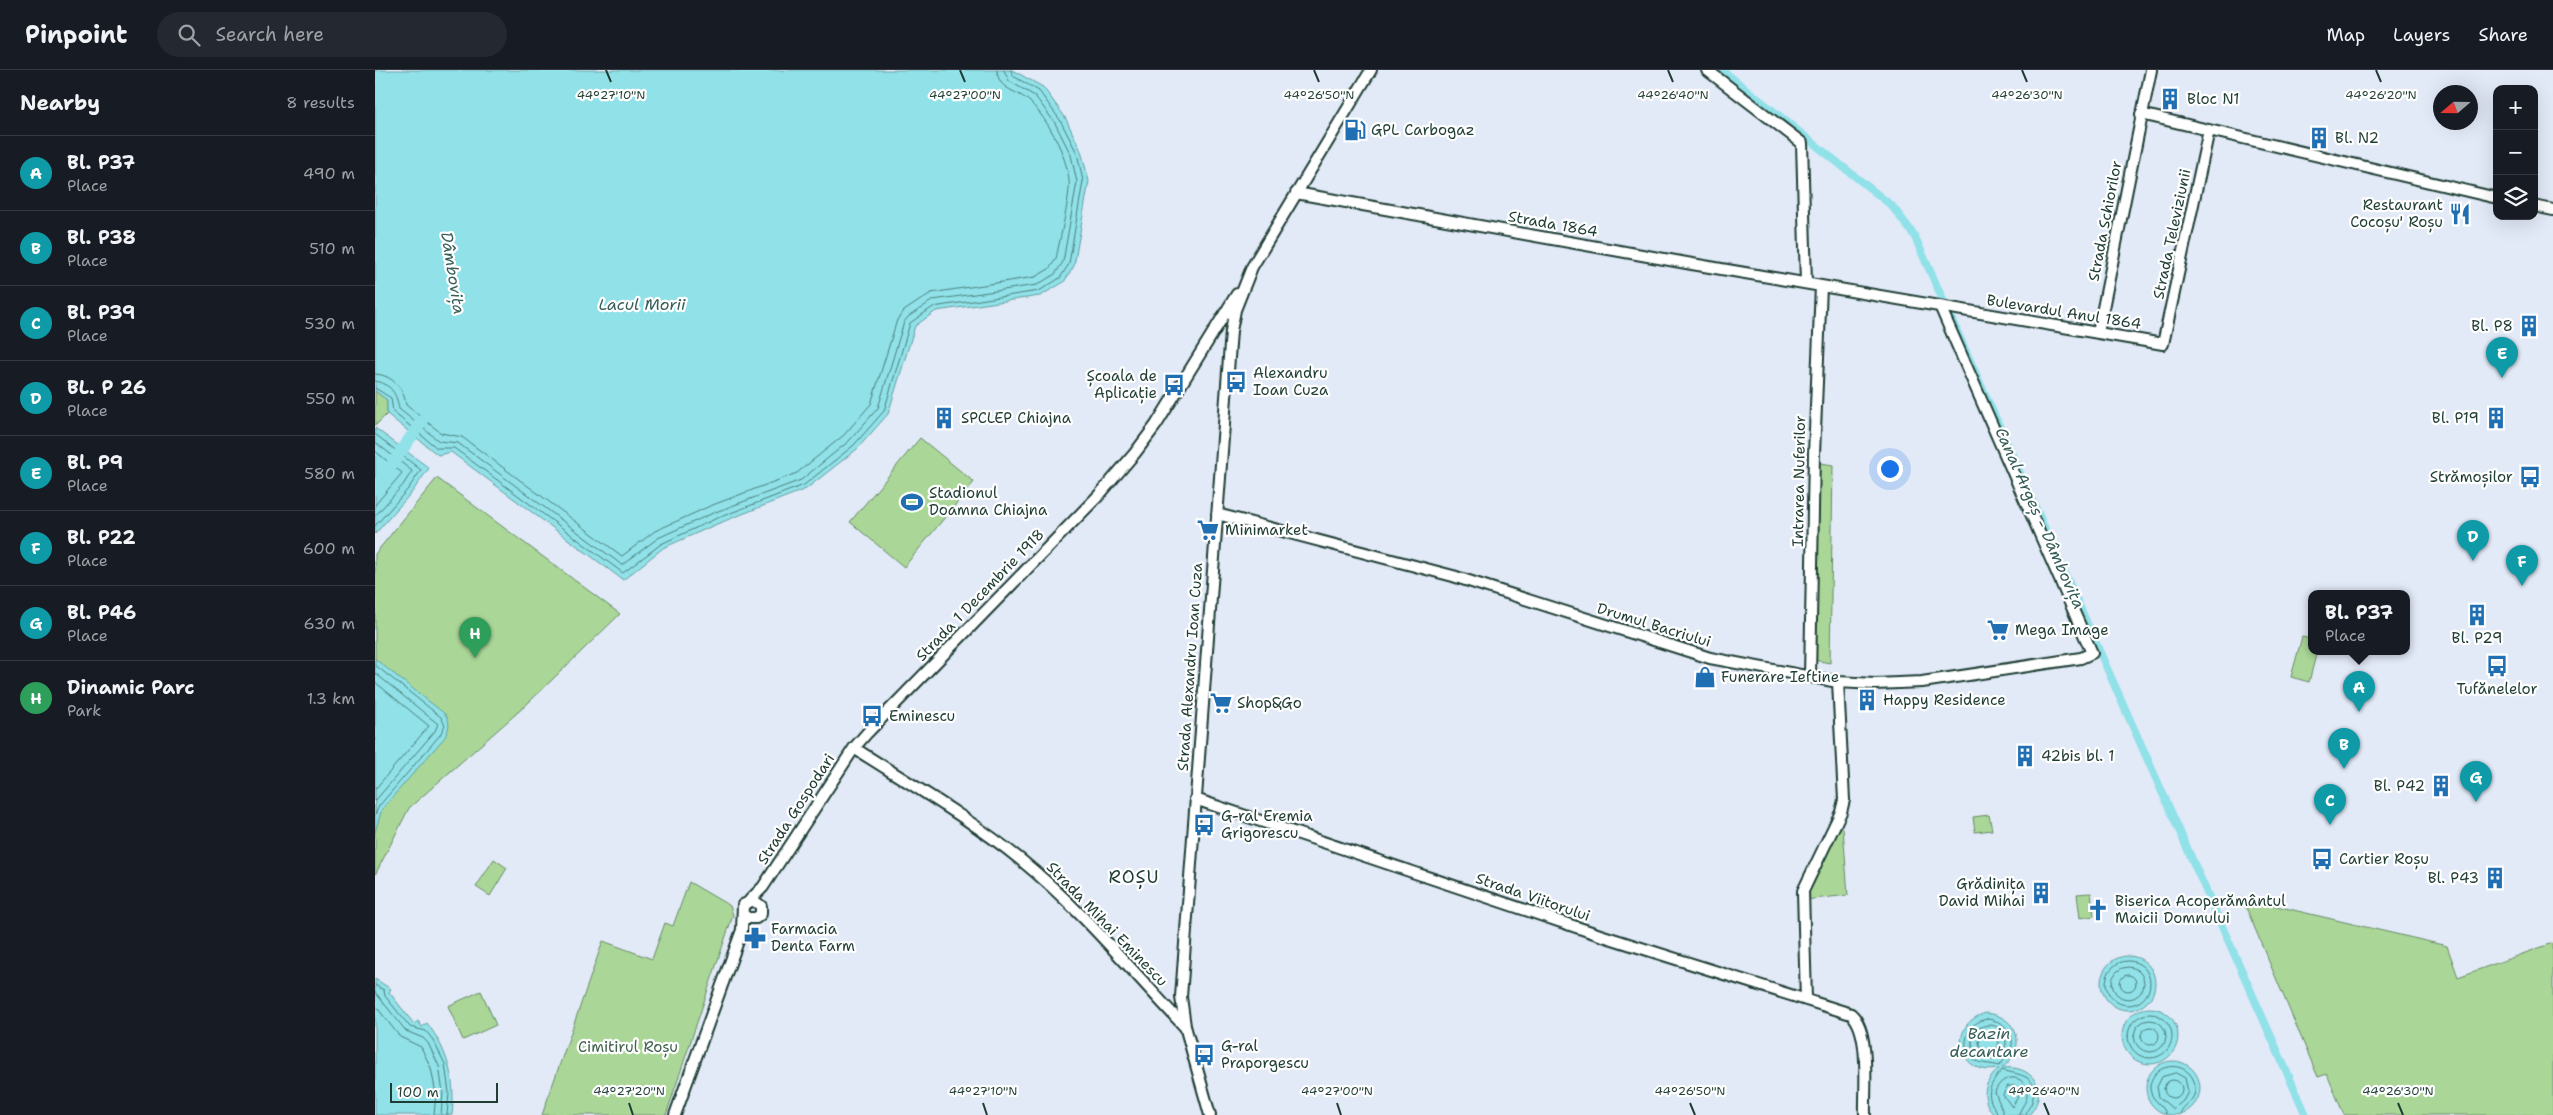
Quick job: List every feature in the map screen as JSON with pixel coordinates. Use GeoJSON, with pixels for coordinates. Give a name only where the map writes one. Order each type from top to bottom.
{"type":"FeatureCollection","features":[{"type":"Feature","properties":{"kind":"street"},"geometry":{"type":"LineString","coordinates":[[1246,281],[1262,248],[1371,70]]}},
{"type":"Feature","properties":{"kind":"street"},"geometry":{"type":"LineString","coordinates":[[1707,70],[1802,143],[1806,283]]}},
{"type":"Feature","properties":{"kind":"street","name":"Strada Schiorilor"},"geometry":{"type":"LineString","coordinates":[[2099,333],[2151,70]]}},
{"type":"Feature","properties":{"kind":"street"},"geometry":{"type":"LineString","coordinates":[[2141,114],[2493,197]]}},
{"type":"Feature","properties":{"kind":"street","name":"Strada Televiziunii"},"geometry":{"type":"LineString","coordinates":[[2163,344],[2209,130]]}},
{"type":"Feature","properties":{"kind":"street","name":"Strada 1864"},"geometry":{"type":"LineString","coordinates":[[1296,193],[1940,306]]}},
{"type":"Feature","properties":{"kind":"street"},"geometry":{"type":"LineString","coordinates":[[2538,207],[2553,210]]}},
{"type":"Feature","properties":{"kind":"street","name":"Strada Alexandru Ioan Cuza"},"geometry":{"type":"LineString","coordinates":[[1185,1026],[1181,998],[1231,331],[1235,310],[1246,281]]}},
{"type":"Feature","properties":{"kind":"street","name":"Strada 1 Decembrie 1918"},"geometry":{"type":"LineString","coordinates":[[854,748],[878,721],[1100,494],[1156,425],[1209,337],[1246,281]]}},
{"type":"Feature","properties":{"kind":"street","name":"Intrarea Nuferilor"},"geometry":{"type":"LineString","coordinates":[[1810,677],[1814,454],[1821,286]]}},
{"type":"Feature","properties":{"kind":"street","name":"Bulevardul Anul 1864"},"geometry":{"type":"LineString","coordinates":[[1940,306],[2163,344]]}},
{"type":"Feature","properties":{"kind":"street","name":"Drumul Bacriului"},"geometry":{"type":"LineString","coordinates":[[1217,514],[1453,576],[1709,658],[1838,682],[1875,684],[1936,680],[2073,660],[2092,653],[1940,306]]}},
{"type":"Feature","properties":{"kind":"street"},"geometry":{"type":"LineString","coordinates":[[1209,337],[1218,331],[1231,331]]}},
{"type":"Feature","properties":{"kind":"street"},"geometry":{"type":"LineString","coordinates":[[1806,1000],[1803,891],[1841,812],[1844,800],[1838,682]]}},
{"type":"Feature","properties":{"kind":"street","name":"Strada Gospodari"},"geometry":{"type":"LineString","coordinates":[[755,902],[854,748]]}},
{"type":"Feature","properties":{"kind":"street","name":"Strada Mihai Eminescu"},"geometry":{"type":"LineString","coordinates":[[854,748],[957,813],[1022,861],[1066,900],[1185,1026]]}},
{"type":"Feature","properties":{"kind":"street","name":"Strada Viitorului"},"geometry":{"type":"LineString","coordinates":[[1195,799],[1600,935],[1851,1014],[1860,1023],[1863,1043],[1865,1115]]}},
{"type":"Feature","properties":{"kind":"street"},"geometry":{"type":"LineString","coordinates":[[675,1115],[748,917],[743,905],[755,902],[761,914],[748,917]]}},
{"type":"Feature","properties":{"kind":"street"},"geometry":{"type":"LineString","coordinates":[[1185,1026],[1210,1115]]}},
{"type":"Feature","properties":{"kind":"green space"},"geometry":{"type":"Polygon","coordinates":[[[375,391],[387,400],[387,414],[375,426],[375,391]]]}},
{"type":"Feature","properties":{"kind":"green space","name":"Stadionul Doamna Chiajna"},"geometry":{"type":"Polygon","coordinates":[[[920,438],[974,482],[904,567],[850,522],[920,438]]]}},
{"type":"Feature","properties":{"kind":"green space"},"geometry":{"type":"Polygon","coordinates":[[[1815,462],[1833,465],[1830,663],[1814,660],[1815,462]]]}},
{"type":"Feature","properties":{"kind":"green space"},"geometry":{"type":"Polygon","coordinates":[[[437,478],[620,614],[526,705],[409,808],[375,875],[375,554],[437,478]]]}},
{"type":"Feature","properties":{"kind":"green space"},"geometry":{"type":"Polygon","coordinates":[[[2302,637],[2308,638],[2308,655],[2316,655],[2309,682],[2291,677],[2302,637]]]}},
{"type":"Feature","properties":{"kind":"green space"},"geometry":{"type":"Polygon","coordinates":[[[1989,815],[1992,830],[1975,832],[1973,817],[1989,815]]]}},
{"type":"Feature","properties":{"kind":"green space"},"geometry":{"type":"Polygon","coordinates":[[[1840,825],[1843,828],[1848,895],[1805,900],[1807,890],[1840,825]]]}},
{"type":"Feature","properties":{"kind":"green space"},"geometry":{"type":"Polygon","coordinates":[[[494,859],[507,868],[490,896],[476,887],[494,859]]]}},
{"type":"Feature","properties":{"kind":"green space","name":"Cimitirul Roșu"},"geometry":{"type":"Polygon","coordinates":[[[689,882],[730,906],[733,915],[666,1115],[542,1115],[603,941],[652,959],[665,923],[673,926],[689,882]]]}},
{"type":"Feature","properties":{"kind":"green space"},"geometry":{"type":"Polygon","coordinates":[[[2091,893],[2094,916],[2080,918],[2077,894],[2091,893]]]}},
{"type":"Feature","properties":{"kind":"green space"},"geometry":{"type":"Polygon","coordinates":[[[2242,898],[2447,946],[2458,977],[2553,943],[2553,1115],[2344,1115],[2327,1074],[2318,1077],[2242,898]]]}},
{"type":"Feature","properties":{"kind":"green space"},"geometry":{"type":"Polygon","coordinates":[[[481,991],[496,1025],[463,1040],[448,1006],[481,991]]]}},
{"type":"Feature","properties":{"kind":"water","name":"Lacul Morii"},"geometry":{"type":"Polygon","coordinates":[[[375,70],[1012,70],[1043,87],[1065,117],[1081,151],[1089,181],[1074,266],[1064,282],[1040,296],[936,311],[915,326],[888,414],[857,449],[806,489],[717,524],[663,548],[623,580],[451,452],[438,455],[387,414],[387,400],[375,391],[375,70]]]}},
{"type":"Feature","properties":{"kind":"water"},"geometry":{"type":"Polygon","coordinates":[[[375,428],[429,468],[412,492],[375,534],[375,428]]]}},
{"type":"Feature","properties":{"kind":"water"},"geometry":{"type":"Polygon","coordinates":[[[375,659],[445,714],[449,726],[445,737],[382,809],[375,832],[375,659]]]}},
{"type":"Feature","properties":{"kind":"water"},"geometry":{"type":"Polygon","coordinates":[[[2123,956],[2133,956],[2143,960],[2151,968],[2155,983],[2151,998],[2143,1006],[2133,1010],[2123,1010],[2113,1006],[2105,998],[2101,988],[2101,978],[2105,968],[2113,960],[2123,956]]]}},
{"type":"Feature","properties":{"kind":"water"},"geometry":{"type":"Polygon","coordinates":[[[375,979],[391,989],[389,992],[414,1024],[418,1021],[422,1027],[427,1023],[440,1044],[449,1066],[453,1090],[452,1115],[375,1115],[375,979]]]}},
{"type":"Feature","properties":{"kind":"water"},"geometry":{"type":"Polygon","coordinates":[[[2150,1008],[2165,1013],[2173,1021],[2178,1036],[2173,1051],[2165,1059],[2150,1064],[2135,1059],[2127,1051],[2122,1036],[2127,1021],[2135,1013],[2150,1008]]]}},
{"type":"Feature","properties":{"kind":"water","name":"Bazin decantare"},"geometry":{"type":"Polygon","coordinates":[[[1986,1013],[1997,1015],[2006,1020],[2016,1034],[2015,1052],[2002,1068],[2022,1070],[2035,1081],[2038,1088],[2038,1097],[2029,1115],[1994,1115],[1987,1103],[1985,1091],[1989,1079],[1999,1069],[1986,1070],[1971,1064],[1961,1049],[1962,1036],[1966,1026],[1974,1018],[1986,1013]]]}},
{"type":"Feature","properties":{"kind":"water"},"geometry":{"type":"Polygon","coordinates":[[[2168,1061],[2178,1061],[2188,1065],[2196,1073],[2200,1088],[2196,1103],[2188,1111],[2178,1115],[2168,1115],[2158,1111],[2150,1103],[2146,1093],[2146,1083],[2150,1073],[2158,1065],[2168,1061]]]}},
{"type":"Feature","properties":{"kind":"waterway","name":"Canal Argeș - Dâmbovița"},"geometry":{"type":"LineString","coordinates":[[1722,70],[1892,206],[1914,235],[2306,1115]]}},
{"type":"Feature","properties":{"kind":"waterway","name":"Dâmbovița"},"geometry":{"type":"LineString","coordinates":[[375,489],[422,421]]}},
{"type":"Feature","properties":{"kind":"place","name":"Bloc N1"},"geometry":{"type":"Point","coordinates":[2170,99]}},
{"type":"Feature","properties":{"kind":"place","name":"GPL Carbogaz"},"geometry":{"type":"Point","coordinates":[1355,130]}},
{"type":"Feature","properties":{"kind":"place","name":"Bl. N2"},"geometry":{"type":"Point","coordinates":[2319,138]}},
{"type":"Feature","properties":{"kind":"place","name":"Restaurant Cocoșu' Roșu"},"geometry":{"type":"Point","coordinates":[2460,214]}},
{"type":"Feature","properties":{"kind":"place","name":"Bl. P8"},"geometry":{"type":"Point","coordinates":[2529,326]}},
{"type":"Feature","properties":{"kind":"place","name":"Bl. P9"},"geometry":{"type":"Point","coordinates":[2502,378]}},
{"type":"Feature","properties":{"kind":"place","name":"Alexandru Ioan Cuza"},"geometry":{"type":"Point","coordinates":[1236,382]}},
{"type":"Feature","properties":{"kind":"place","name":"Școala de Aplicație"},"geometry":{"type":"Point","coordinates":[1174,385]}},
{"type":"Feature","properties":{"kind":"place","name":"SPCLEP Chiajna"},"geometry":{"type":"Point","coordinates":[944,418]}},
{"type":"Feature","properties":{"kind":"place","name":"Bl. P19"},"geometry":{"type":"Point","coordinates":[2496,418]}},
{"type":"Feature","properties":{"kind":"place","name":"Strămoșilor"},"geometry":{"type":"Point","coordinates":[2530,477]}},
{"type":"Feature","properties":{"kind":"place","name":"Stadionul Doamna Chiajna"},"geometry":{"type":"Point","coordinates":[912,502]}},
{"type":"Feature","properties":{"kind":"place","name":"Minimarket"},"geometry":{"type":"Point","coordinates":[1208,530]}},
{"type":"Feature","properties":{"kind":"place","name":"BL. P 26"},"geometry":{"type":"Point","coordinates":[2473,561]}},
{"type":"Feature","properties":{"kind":"place","name":"Bl. P22"},"geometry":{"type":"Point","coordinates":[2522,586]}},
{"type":"Feature","properties":{"kind":"place","name":"Bl. P29"},"geometry":{"type":"Point","coordinates":[2477,615]}},
{"type":"Feature","properties":{"kind":"place","name":"Mega Image"},"geometry":{"type":"Point","coordinates":[1998,630]}},
{"type":"Feature","properties":{"kind":"place","name":"Dinamic Parc"},"geometry":{"type":"Point","coordinates":[475,658]}},
{"type":"Feature","properties":{"kind":"place","name":"Tufănelelor"},"geometry":{"type":"Point","coordinates":[2497,666]}},
{"type":"Feature","properties":{"kind":"place","name":"Funerare Ieftine"},"geometry":{"type":"Point","coordinates":[1705,677]}},
{"type":"Feature","properties":{"kind":"place","name":"Happy Residence"},"geometry":{"type":"Point","coordinates":[1867,700]}},
{"type":"Feature","properties":{"kind":"place","name":"Shop&Go"},"geometry":{"type":"Point","coordinates":[1221,703]}},
{"type":"Feature","properties":{"kind":"place","name":"Bl. P37"},"geometry":{"type":"Point","coordinates":[2359,712]}},
{"type":"Feature","properties":{"kind":"place","name":"Eminescu"},"geometry":{"type":"Point","coordinates":[872,716]}},
{"type":"Feature","properties":{"kind":"place","name":"42bis bl. 1"},"geometry":{"type":"Point","coordinates":[2025,756]}},
{"type":"Feature","properties":{"kind":"place","name":"Bl. P38"},"geometry":{"type":"Point","coordinates":[2344,769]}},
{"type":"Feature","properties":{"kind":"place","name":"Bl. P42"},"geometry":{"type":"Point","coordinates":[2441,786]}},
{"type":"Feature","properties":{"kind":"place","name":"Bl. P46"},"geometry":{"type":"Point","coordinates":[2476,802]}},
{"type":"Feature","properties":{"kind":"place","name":"G-ral Eremia Grigorescu"},"geometry":{"type":"Point","coordinates":[1204,825]}},
{"type":"Feature","properties":{"kind":"place","name":"Bl. P39"},"geometry":{"type":"Point","coordinates":[2330,825]}},
{"type":"Feature","properties":{"kind":"place","name":"Cartier Roșu"},"geometry":{"type":"Point","coordinates":[2322,859]}},
{"type":"Feature","properties":{"kind":"place","name":"Bl. P43"},"geometry":{"type":"Point","coordinates":[2495,878]}},
{"type":"Feature","properties":{"kind":"place","name":"Grădinița David Mihai"},"geometry":{"type":"Point","coordinates":[2041,893]}},
{"type":"Feature","properties":{"kind":"place","name":"Biserica Acoperământul Maicii Domnului"},"geometry":{"type":"Point","coordinates":[2098,910]}},
{"type":"Feature","properties":{"kind":"place","name":"Farmacia Denta Farm"},"geometry":{"type":"Point","coordinates":[755,938]}},
{"type":"Feature","properties":{"kind":"place","name":"G-ral Praporgescu"},"geometry":{"type":"Point","coordinates":[1204,1055]}},
{"type":"Feature","properties":{"kind":"district","name":"ROȘU"},"geometry":{"type":"Point","coordinates":[1134,877]}}]}
